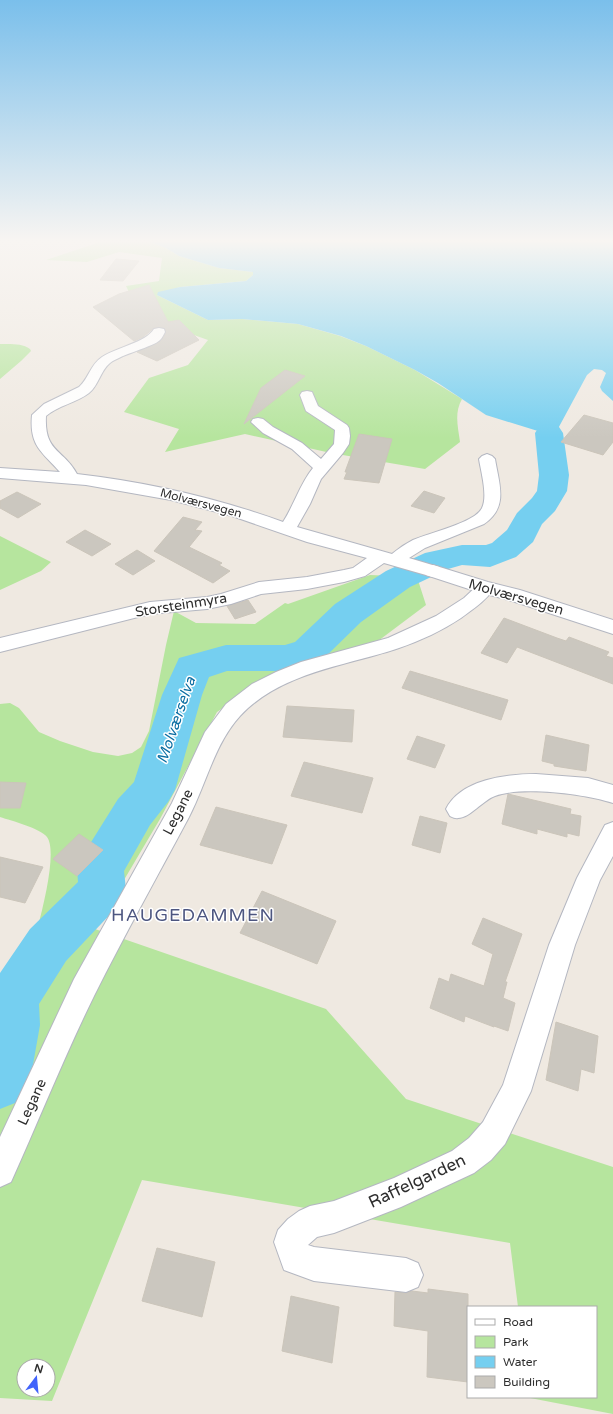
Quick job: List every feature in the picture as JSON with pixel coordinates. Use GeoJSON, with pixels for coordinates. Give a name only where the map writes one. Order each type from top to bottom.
{"type":"FeatureCollection","features":[{"type":"Feature","properties":{"kind":"street"},"geometry":{"type":"LineString","coordinates":[[71,478],[64,466],[55,459],[44,445],[39,428],[39,415],[50,406],[84,390],[92,380],[96,370],[104,362],[155,338],[159,332]]}},
{"type":"Feature","properties":{"kind":"street"},"geometry":{"type":"LineString","coordinates":[[288,528],[302,504],[313,479],[321,467],[337,453],[341,444],[343,433],[342,428],[312,408],[307,395]]}},
{"type":"Feature","properties":{"kind":"street"},"geometry":{"type":"LineString","coordinates":[[258,422],[268,430],[297,446],[321,467]]}},
{"type":"Feature","properties":{"kind":"street"},"geometry":{"type":"LineString","coordinates":[[396,560],[420,544],[479,521],[490,512],[492,506],[487,458]]}},
{"type":"Feature","properties":{"kind":"street","name":"Molværsvegen"},"geometry":{"type":"LineString","coordinates":[[0,473],[71,478],[156,491],[228,510],[485,588],[513,594],[613,627]]}},
{"type":"Feature","properties":{"kind":"street","name":"Storsteinmyra"},"geometry":{"type":"LineString","coordinates":[[0,645],[150,608],[207,603],[224,600],[259,588],[307,583],[344,576],[396,560]]}},
{"type":"Feature","properties":{"kind":"street","name":"Legane"},"geometry":{"type":"LineString","coordinates":[[0,1171],[84,988],[182,807],[213,738],[233,710],[259,688],[283,676],[308,667],[394,643],[443,622],[471,602],[485,588]]}},
{"type":"Feature","properties":{"kind":"street"},"geometry":{"type":"LineString","coordinates":[[458,809],[478,793],[496,786],[520,782],[587,787],[613,794]]}},
{"type":"Feature","properties":{"kind":"street","name":"Raffelgarden"},"geometry":{"type":"LineString","coordinates":[[406,1275],[314,1264],[296,1258],[290,1242],[299,1230],[310,1222],[334,1217],[401,1191],[463,1162],[480,1149],[494,1133],[516,1091],[562,945],[589,878],[613,832]]}},
{"type":"Feature","properties":{"kind":"green space"},"geometry":{"type":"Polygon","coordinates":[[[144,306],[179,306],[208,320],[242,319],[298,324],[340,336],[366,346],[415,370],[462,399],[457,415],[460,442],[425,469],[331,453],[245,434],[165,452],[179,429],[124,412],[149,378],[188,365],[208,340],[177,329],[144,306]]]}},
{"type":"Feature","properties":{"kind":"green space"},"geometry":{"type":"Polygon","coordinates":[[[0,344],[20,345],[27,347],[31,351],[0,379],[0,344]]]}},
{"type":"Feature","properties":{"kind":"green space"},"geometry":{"type":"Polygon","coordinates":[[[0,536],[51,562],[41,571],[0,590],[0,536]]]}},
{"type":"Feature","properties":{"kind":"green space"},"geometry":{"type":"Polygon","coordinates":[[[370,575],[417,577],[426,605],[370,647],[276,672],[217,712],[160,819],[95,929],[326,1009],[406,1099],[613,1167],[613,1414],[530,1398],[597,1398],[597,1306],[518,1306],[510,1243],[142,1180],[56,1391],[56,1358],[16,1358],[16,1398],[53,1398],[52,1401],[0,1398],[0,1045],[35,938],[49,875],[51,852],[47,837],[43,834],[25,825],[0,817],[0,704],[10,703],[19,708],[39,732],[60,741],[93,752],[118,756],[132,753],[141,747],[149,731],[174,611],[196,623],[255,624],[285,603],[288,604],[370,575]]]}},
{"type":"Feature","properties":{"kind":"water"},"geometry":{"type":"Polygon","coordinates":[[[179,306],[613,306],[613,401],[602,391],[600,387],[606,373],[602,370],[594,369],[587,375],[554,436],[486,415],[438,383],[415,370],[366,346],[341,336],[298,324],[242,319],[208,320],[179,306]]]}},
{"type":"Feature","properties":{"kind":"building"},"geometry":{"type":"Polygon","coordinates":[[[160,306],[168,322],[179,320],[199,340],[157,361],[137,352],[161,341],[166,333],[164,328],[154,328],[143,337],[134,341],[93,307],[160,306]]]}},
{"type":"Feature","properties":{"kind":"building"},"geometry":{"type":"Polygon","coordinates":[[[285,370],[305,376],[244,424],[261,388],[285,370]]]}},
{"type":"Feature","properties":{"kind":"building"},"geometry":{"type":"Polygon","coordinates":[[[584,415],[613,423],[613,442],[603,455],[561,442],[584,415]]]}},
{"type":"Feature","properties":{"kind":"building"},"geometry":{"type":"Polygon","coordinates":[[[359,434],[392,439],[379,483],[344,479],[347,472],[345,472],[359,434]]]}},
{"type":"Feature","properties":{"kind":"building"},"geometry":{"type":"Polygon","coordinates":[[[424,491],[445,498],[434,513],[411,506],[424,491]]]}},
{"type":"Feature","properties":{"kind":"building"},"geometry":{"type":"Polygon","coordinates":[[[17,492],[41,504],[18,518],[0,508],[0,501],[17,492]]]}},
{"type":"Feature","properties":{"kind":"building"},"geometry":{"type":"Polygon","coordinates":[[[183,517],[202,522],[195,530],[202,531],[189,547],[222,563],[219,565],[230,571],[213,583],[154,551],[183,517]]]}},
{"type":"Feature","properties":{"kind":"building"},"geometry":{"type":"Polygon","coordinates":[[[85,530],[111,544],[92,556],[66,542],[85,530]]]}},
{"type":"Feature","properties":{"kind":"building"},"geometry":{"type":"Polygon","coordinates":[[[137,550],[155,561],[133,575],[115,564],[137,550]]]}},
{"type":"Feature","properties":{"kind":"building"},"geometry":{"type":"Polygon","coordinates":[[[248,600],[256,612],[235,619],[227,606],[248,600]]]}},
{"type":"Feature","properties":{"kind":"building"},"geometry":{"type":"Polygon","coordinates":[[[504,618],[566,641],[569,637],[609,652],[606,656],[613,658],[613,684],[517,647],[507,663],[481,653],[504,618]]]}},
{"type":"Feature","properties":{"kind":"building"},"geometry":{"type":"Polygon","coordinates":[[[410,671],[508,700],[501,720],[402,688],[410,671]]]}},
{"type":"Feature","properties":{"kind":"building"},"geometry":{"type":"Polygon","coordinates":[[[287,706],[354,710],[352,742],[283,737],[287,706]]]}},
{"type":"Feature","properties":{"kind":"building"},"geometry":{"type":"Polygon","coordinates":[[[546,735],[589,745],[586,771],[554,766],[554,764],[542,761],[546,735]]]}},
{"type":"Feature","properties":{"kind":"building"},"geometry":{"type":"Polygon","coordinates":[[[417,736],[445,745],[435,768],[407,759],[417,736]]]}},
{"type":"Feature","properties":{"kind":"building"},"geometry":{"type":"Polygon","coordinates":[[[304,762],[373,778],[362,813],[291,796],[304,762]]]}},
{"type":"Feature","properties":{"kind":"building"},"geometry":{"type":"Polygon","coordinates":[[[0,782],[26,783],[20,808],[0,808],[0,782]]]}},
{"type":"Feature","properties":{"kind":"building"},"geometry":{"type":"Polygon","coordinates":[[[508,794],[571,809],[570,814],[581,816],[579,836],[567,833],[567,837],[537,829],[537,834],[502,824],[508,794]]]}},
{"type":"Feature","properties":{"kind":"building"},"geometry":{"type":"Polygon","coordinates":[[[216,807],[287,825],[272,864],[200,845],[216,807]]]}},
{"type":"Feature","properties":{"kind":"building"},"geometry":{"type":"Polygon","coordinates":[[[420,816],[447,823],[440,853],[412,845],[420,816]]]}},
{"type":"Feature","properties":{"kind":"building"},"geometry":{"type":"Polygon","coordinates":[[[79,834],[103,850],[77,876],[53,859],[79,834]]]}},
{"type":"Feature","properties":{"kind":"building"},"geometry":{"type":"Polygon","coordinates":[[[0,857],[43,867],[25,903],[0,897],[0,857]]]}},
{"type":"Feature","properties":{"kind":"building"},"geometry":{"type":"Polygon","coordinates":[[[262,891],[336,921],[317,964],[240,933],[262,891]]]}},
{"type":"Feature","properties":{"kind":"building"},"geometry":{"type":"Polygon","coordinates":[[[483,918],[522,934],[505,982],[507,982],[503,998],[515,1003],[508,1031],[465,1016],[464,1022],[430,1008],[439,978],[449,982],[451,974],[484,986],[493,954],[472,944],[483,918]]]}},
{"type":"Feature","properties":{"kind":"building"},"geometry":{"type":"Polygon","coordinates":[[[556,1022],[598,1036],[594,1073],[581,1069],[578,1091],[546,1080],[556,1022]]]}},
{"type":"Feature","properties":{"kind":"building"},"geometry":{"type":"Polygon","coordinates":[[[157,1248],[215,1262],[202,1317],[142,1301],[157,1248]]]}},
{"type":"Feature","properties":{"kind":"building"},"geometry":{"type":"Polygon","coordinates":[[[428,1289],[468,1294],[467,1382],[427,1377],[428,1331],[394,1326],[395,1292],[406,1293],[412,1291],[428,1293],[428,1289]]]}},
{"type":"Feature","properties":{"kind":"building"},"geometry":{"type":"Polygon","coordinates":[[[291,1296],[339,1307],[332,1363],[282,1351],[291,1296]]]}},
{"type":"Feature","properties":{"kind":"waterway","name":"Molværselva"},"geometry":{"type":"LineString","coordinates":[[0,1081],[3,1076],[13,1025],[13,999],[48,945],[102,890],[100,869],[134,812],[153,790],[182,695],[193,668],[226,658],[285,658],[307,653],[348,613],[398,579],[437,561],[462,555],[490,556],[504,550],[521,535],[528,520],[544,504],[552,491],[554,475],[549,433]]}},
{"type":"Feature","properties":{"kind":"district","name":"HAUGEDAMMEN"},"geometry":{"type":"Point","coordinates":[193,915]}}]}
